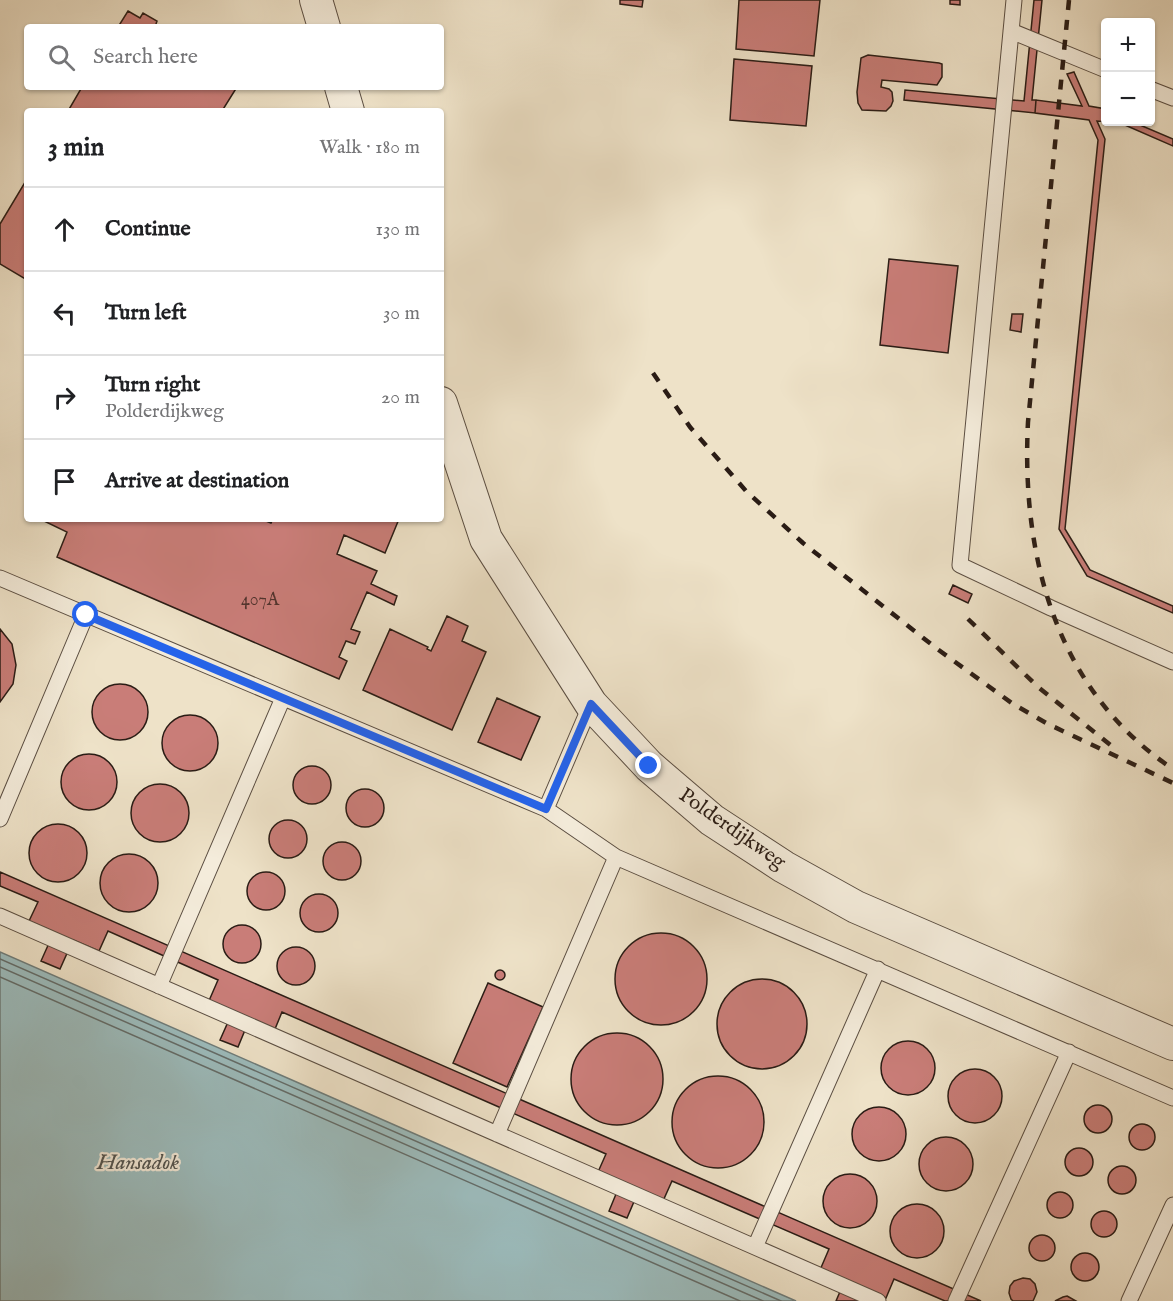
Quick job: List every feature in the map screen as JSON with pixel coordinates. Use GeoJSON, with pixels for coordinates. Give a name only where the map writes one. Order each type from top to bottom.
{"type":"FeatureCollection","features":[{"type":"Feature","properties":{"kind":"street"},"geometry":{"type":"LineString","coordinates":[[316,0],[323,24]]}},
{"type":"Feature","properties":{"kind":"street"},"geometry":{"type":"LineString","coordinates":[[342,90],[347,108]]}},
{"type":"Feature","properties":{"kind":"street","name":"Polderdijkweg"},"geometry":{"type":"LineString","coordinates":[[444,413],[486,539],[591,704],[649,766],[712,820],[784,867],[856,907],[1173,1044]]}},
{"type":"Feature","properties":{"kind":"lane"},"geometry":{"type":"LineString","coordinates":[[1014,0],[960,565],[1173,662]]}},
{"type":"Feature","properties":{"kind":"lane"},"geometry":{"type":"LineString","coordinates":[[1011,31],[1101,68]]}},
{"type":"Feature","properties":{"kind":"lane"},"geometry":{"type":"LineString","coordinates":[[1155,91],[1173,98]]}},
{"type":"Feature","properties":{"kind":"lane"},"geometry":{"type":"LineString","coordinates":[[0,578],[546,809],[616,857],[1173,1098]]}},
{"type":"Feature","properties":{"kind":"lane"},"geometry":{"type":"LineString","coordinates":[[0,819],[86,615]]}},
{"type":"Feature","properties":{"kind":"lane"},"geometry":{"type":"LineString","coordinates":[[159,986],[283,698]]}},
{"type":"Feature","properties":{"kind":"lane"},"geometry":{"type":"LineString","coordinates":[[546,809],[591,704]]}},
{"type":"Feature","properties":{"kind":"lane"},"geometry":{"type":"LineString","coordinates":[[497,1134],[616,857]]}},
{"type":"Feature","properties":{"kind":"lane"},"geometry":{"type":"LineString","coordinates":[[0,916],[878,1301]]}},
{"type":"Feature","properties":{"kind":"lane"},"geometry":{"type":"LineString","coordinates":[[755,1247],[878,969]]}},
{"type":"Feature","properties":{"kind":"lane"},"geometry":{"type":"LineString","coordinates":[[956,1301],[1069,1053]]}},
{"type":"Feature","properties":{"kind":"lane"},"geometry":{"type":"LineString","coordinates":[[1129,1301],[1173,1204]]}},
{"type":"Feature","properties":{"kind":"water","name":"Hansadok"},"geometry":{"type":"Polygon","coordinates":[[[0,952],[796,1301],[0,1301],[0,952]]]}},
{"type":"Feature","properties":{"kind":"building"},"geometry":{"type":"Polygon","coordinates":[[[620,0],[643,0],[642,7],[620,4],[620,0]]]}},
{"type":"Feature","properties":{"kind":"building"},"geometry":{"type":"Polygon","coordinates":[[[739,0],[820,0],[814,56],[736,49],[739,0]]]}},
{"type":"Feature","properties":{"kind":"building"},"geometry":{"type":"Polygon","coordinates":[[[950,0],[960,0],[960,5],[950,4],[950,0]]]}},
{"type":"Feature","properties":{"kind":"building"},"geometry":{"type":"Polygon","coordinates":[[[1034,0],[1042,0],[1032,100],[1036,100],[1035,113],[904,100],[905,90],[1024,101],[1034,0]]]}},
{"type":"Feature","properties":{"kind":"building"},"geometry":{"type":"Polygon","coordinates":[[[128,11],[140,18],[143,13],[157,21],[156,24],[120,24],[128,11]]]}},
{"type":"Feature","properties":{"kind":"building"},"geometry":{"type":"Polygon","coordinates":[[[868,55],[939,63],[942,64],[942,77],[937,85],[882,80],[881,87],[892,92],[891,106],[886,111],[862,110],[858,103],[857,92],[861,58],[868,55]]]}},
{"type":"Feature","properties":{"kind":"building"},"geometry":{"type":"Polygon","coordinates":[[[734,59],[812,66],[806,126],[730,120],[734,59]]]}},
{"type":"Feature","properties":{"kind":"building"},"geometry":{"type":"Polygon","coordinates":[[[1074,72],[1089,106],[1101,108],[1101,121],[1097,121],[1105,139],[1065,529],[1090,570],[1173,606],[1173,613],[1087,576],[1059,529],[1098,140],[1089,120],[1035,113],[1036,100],[1082,106],[1067,74],[1074,72]]]}},
{"type":"Feature","properties":{"kind":"building"},"geometry":{"type":"Polygon","coordinates":[[[80,90],[235,90],[224,108],[70,108],[80,90]]]}},
{"type":"Feature","properties":{"kind":"building"},"geometry":{"type":"Polygon","coordinates":[[[1127,126],[1142,126],[1173,139],[1173,146],[1127,126]]]}},
{"type":"Feature","properties":{"kind":"building"},"geometry":{"type":"Polygon","coordinates":[[[24,184],[24,278],[0,264],[0,224],[24,184]]]}},
{"type":"Feature","properties":{"kind":"building"},"geometry":{"type":"Polygon","coordinates":[[[889,259],[958,266],[948,353],[880,345],[889,259]]]}},
{"type":"Feature","properties":{"kind":"building"},"geometry":{"type":"Polygon","coordinates":[[[1012,314],[1023,314],[1021,332],[1010,330],[1012,314]]]}},
{"type":"Feature","properties":{"kind":"building"},"geometry":{"type":"Polygon","coordinates":[[[46,522],[398,522],[385,553],[344,535],[337,554],[377,571],[371,584],[397,596],[394,605],[367,592],[351,629],[360,632],[355,644],[346,641],[339,657],[347,661],[339,679],[57,557],[67,532],[46,522]]]}},
{"type":"Feature","properties":{"kind":"building"},"geometry":{"type":"Polygon","coordinates":[[[953,585],[972,594],[968,603],[949,594],[953,585]]]}},
{"type":"Feature","properties":{"kind":"building"},"geometry":{"type":"Polygon","coordinates":[[[447,616],[468,626],[462,641],[486,652],[452,730],[363,690],[390,629],[428,647],[427,649],[431,651],[447,616]]]}},
{"type":"Feature","properties":{"kind":"building"},"geometry":{"type":"Polygon","coordinates":[[[0,629],[12,644],[16,665],[13,684],[0,702],[0,629]]]}},
{"type":"Feature","properties":{"kind":"building"},"geometry":{"type":"Polygon","coordinates":[[[120,684],[131,686],[140,692],[146,701],[148,712],[146,723],[140,732],[131,738],[120,740],[109,738],[100,732],[94,723],[92,712],[94,701],[100,692],[109,686],[120,684]]]}},
{"type":"Feature","properties":{"kind":"building"},"geometry":{"type":"Polygon","coordinates":[[[497,698],[540,717],[521,760],[478,742],[497,698]]]}},
{"type":"Feature","properties":{"kind":"building"},"geometry":{"type":"Polygon","coordinates":[[[184,715],[196,715],[206,719],[214,727],[218,743],[214,759],[206,767],[196,771],[184,771],[174,767],[166,759],[162,749],[162,737],[166,727],[174,719],[184,715]]]}},
{"type":"Feature","properties":{"kind":"building"},"geometry":{"type":"Polygon","coordinates":[[[83,754],[95,754],[105,758],[113,766],[117,782],[113,798],[105,806],[95,810],[83,810],[73,806],[65,798],[61,788],[61,776],[65,766],[73,758],[83,754]]]}},
{"type":"Feature","properties":{"kind":"building"},"geometry":{"type":"Polygon","coordinates":[[[312,766],[325,772],[331,785],[325,798],[312,804],[299,798],[293,785],[299,772],[312,766]]]}},
{"type":"Feature","properties":{"kind":"building"},"geometry":{"type":"Polygon","coordinates":[[[160,784],[176,789],[184,797],[189,813],[184,829],[176,837],[160,842],[144,837],[136,829],[131,813],[136,797],[144,789],[160,784]]]}},
{"type":"Feature","properties":{"kind":"building"},"geometry":{"type":"Polygon","coordinates":[[[365,789],[379,794],[384,808],[379,822],[365,827],[351,822],[346,808],[351,794],[365,789]]]}},
{"type":"Feature","properties":{"kind":"building"},"geometry":{"type":"Polygon","coordinates":[[[288,820],[301,826],[307,839],[301,852],[288,858],[275,852],[269,839],[275,826],[288,820]]]}},
{"type":"Feature","properties":{"kind":"building"},"geometry":{"type":"Polygon","coordinates":[[[58,824],[74,829],[82,837],[87,853],[82,869],[74,877],[58,882],[42,877],[34,869],[29,853],[34,837],[42,829],[58,824]]]}},
{"type":"Feature","properties":{"kind":"building"},"geometry":{"type":"Polygon","coordinates":[[[342,842],[356,847],[361,861],[356,875],[342,880],[328,875],[323,861],[328,847],[342,842]]]}},
{"type":"Feature","properties":{"kind":"building"},"geometry":{"type":"Polygon","coordinates":[[[129,854],[140,856],[153,867],[158,883],[156,894],[145,907],[129,912],[118,910],[105,899],[100,883],[102,872],[113,859],[129,854]]]}},
{"type":"Feature","properties":{"kind":"building"},"geometry":{"type":"Polygon","coordinates":[[[0,872],[981,1301],[945,1301],[894,1279],[886,1298],[863,1287],[856,1301],[836,1301],[845,1280],[820,1270],[829,1249],[672,1181],[663,1201],[639,1190],[627,1218],[609,1211],[621,1182],[598,1172],[606,1154],[282,1012],[275,1029],[250,1018],[238,1047],[220,1040],[232,1013],[208,1003],[218,980],[108,931],[99,951],[73,940],[60,969],[41,961],[54,932],[29,921],[38,902],[0,886],[0,872]]]}},
{"type":"Feature","properties":{"kind":"building"},"geometry":{"type":"Polygon","coordinates":[[[266,872],[280,877],[285,891],[280,905],[266,910],[252,905],[247,891],[252,877],[266,872]]]}},
{"type":"Feature","properties":{"kind":"building"},"geometry":{"type":"Polygon","coordinates":[[[319,894],[333,899],[338,913],[333,927],[319,932],[305,927],[300,913],[305,899],[319,894]]]}},
{"type":"Feature","properties":{"kind":"building"},"geometry":{"type":"Polygon","coordinates":[[[242,925],[256,930],[261,944],[256,958],[242,963],[228,958],[223,944],[228,930],[242,925]]]}},
{"type":"Feature","properties":{"kind":"building"},"geometry":{"type":"Polygon","coordinates":[[[661,933],[679,937],[693,947],[703,961],[707,979],[703,997],[693,1011],[679,1021],[661,1025],[643,1021],[629,1011],[619,997],[615,979],[619,961],[629,947],[643,937],[661,933]]]}},
{"type":"Feature","properties":{"kind":"building"},"geometry":{"type":"Polygon","coordinates":[[[296,947],[310,952],[315,966],[310,980],[296,985],[282,980],[277,966],[282,952],[296,947]]]}},
{"type":"Feature","properties":{"kind":"building"},"geometry":{"type":"Polygon","coordinates":[[[500,970],[504,971],[504,979],[500,980],[496,979],[495,975],[496,971],[500,970]]]}},
{"type":"Feature","properties":{"kind":"building"},"geometry":{"type":"Polygon","coordinates":[[[762,979],[779,982],[794,992],[804,1007],[807,1024],[804,1041],[794,1056],[779,1066],[762,1069],[745,1066],[730,1056],[720,1041],[717,1024],[720,1007],[730,992],[745,982],[762,979]]]}},
{"type":"Feature","properties":{"kind":"building"},"geometry":{"type":"Polygon","coordinates":[[[488,983],[543,1007],[507,1087],[453,1063],[488,983]]]}},
{"type":"Feature","properties":{"kind":"building"},"geometry":{"type":"Polygon","coordinates":[[[617,1033],[634,1037],[649,1047],[659,1062],[663,1079],[659,1096],[649,1111],[634,1121],[617,1125],[600,1121],[585,1111],[575,1096],[571,1079],[575,1062],[585,1047],[600,1037],[617,1033]]]}},
{"type":"Feature","properties":{"kind":"building"},"geometry":{"type":"Polygon","coordinates":[[[903,1041],[913,1041],[923,1045],[931,1053],[935,1068],[931,1083],[923,1091],[913,1095],[903,1095],[893,1091],[885,1083],[881,1073],[881,1063],[885,1053],[893,1045],[903,1041]]]}},
{"type":"Feature","properties":{"kind":"building"},"geometry":{"type":"Polygon","coordinates":[[[970,1069],[980,1069],[990,1073],[998,1081],[1002,1096],[998,1111],[990,1119],[980,1123],[970,1123],[960,1119],[952,1111],[948,1101],[948,1091],[952,1081],[960,1073],[970,1069]]]}},
{"type":"Feature","properties":{"kind":"building"},"geometry":{"type":"Polygon","coordinates":[[[718,1076],[736,1080],[750,1090],[760,1104],[764,1122],[760,1140],[750,1154],[736,1164],[718,1168],[700,1164],[686,1154],[676,1140],[672,1122],[676,1104],[686,1090],[700,1080],[718,1076]]]}},
{"type":"Feature","properties":{"kind":"building"},"geometry":{"type":"Polygon","coordinates":[[[1098,1105],[1108,1109],[1112,1119],[1108,1129],[1098,1133],[1088,1129],[1084,1119],[1088,1109],[1098,1105]]]}},
{"type":"Feature","properties":{"kind":"building"},"geometry":{"type":"Polygon","coordinates":[[[874,1107],[884,1107],[898,1115],[904,1124],[906,1134],[904,1144],[898,1153],[884,1161],[874,1161],[857,1149],[852,1139],[852,1129],[864,1112],[874,1107]]]}},
{"type":"Feature","properties":{"kind":"building"},"geometry":{"type":"Polygon","coordinates":[[[1142,1124],[1151,1128],[1155,1137],[1151,1146],[1142,1150],[1133,1146],[1129,1137],[1133,1128],[1142,1124]]]}},
{"type":"Feature","properties":{"kind":"building"},"geometry":{"type":"Polygon","coordinates":[[[941,1137],[951,1137],[961,1141],[969,1149],[973,1164],[969,1179],[961,1187],[951,1191],[941,1191],[931,1187],[923,1179],[919,1169],[919,1159],[923,1149],[931,1141],[941,1137]]]}},
{"type":"Feature","properties":{"kind":"building"},"geometry":{"type":"Polygon","coordinates":[[[1079,1148],[1089,1152],[1093,1162],[1089,1172],[1079,1176],[1069,1172],[1065,1162],[1069,1152],[1079,1148]]]}},
{"type":"Feature","properties":{"kind":"building"},"geometry":{"type":"Polygon","coordinates":[[[1122,1166],[1132,1170],[1136,1180],[1132,1190],[1122,1194],[1112,1190],[1108,1180],[1112,1170],[1122,1166]]]}},
{"type":"Feature","properties":{"kind":"building"},"geometry":{"type":"Polygon","coordinates":[[[845,1174],[855,1174],[865,1178],[873,1186],[877,1201],[873,1216],[865,1224],[855,1228],[845,1228],[835,1224],[827,1216],[823,1206],[823,1196],[827,1186],[835,1178],[845,1174]]]}},
{"type":"Feature","properties":{"kind":"building"},"geometry":{"type":"Polygon","coordinates":[[[1060,1192],[1069,1196],[1073,1205],[1069,1214],[1060,1218],[1051,1214],[1047,1205],[1051,1196],[1060,1192]]]}},
{"type":"Feature","properties":{"kind":"building"},"geometry":{"type":"Polygon","coordinates":[[[912,1204],[922,1204],[932,1208],[940,1216],[944,1231],[940,1246],[932,1254],[922,1258],[912,1258],[902,1254],[894,1246],[890,1236],[890,1226],[894,1216],[902,1208],[912,1204]]]}},
{"type":"Feature","properties":{"kind":"building"},"geometry":{"type":"Polygon","coordinates":[[[1104,1211],[1113,1215],[1117,1224],[1113,1233],[1104,1237],[1095,1233],[1091,1224],[1095,1215],[1104,1211]]]}},
{"type":"Feature","properties":{"kind":"building"},"geometry":{"type":"Polygon","coordinates":[[[1042,1235],[1051,1239],[1055,1248],[1051,1257],[1042,1261],[1033,1257],[1029,1248],[1033,1239],[1042,1235]]]}},
{"type":"Feature","properties":{"kind":"building"},"geometry":{"type":"Polygon","coordinates":[[[1085,1253],[1095,1257],[1099,1267],[1095,1277],[1085,1281],[1075,1277],[1071,1267],[1075,1257],[1085,1253]]]}},
{"type":"Feature","properties":{"kind":"building"},"geometry":{"type":"Polygon","coordinates":[[[1023,1278],[1030,1279],[1035,1284],[1037,1292],[1033,1301],[1013,1301],[1009,1293],[1010,1286],[1014,1281],[1023,1278]]]}},
{"type":"Feature","properties":{"kind":"building"},"geometry":{"type":"Polygon","coordinates":[[[1067,1296],[1076,1301],[1055,1301],[1063,1297],[1067,1296]]]}},
{"type":"Feature","properties":{"kind":"railway"},"geometry":{"type":"LineString","coordinates":[[1069,0],[1028,422],[1027,472],[1031,522],[1040,570],[1054,616],[1074,660],[1100,701],[1133,737],[1173,769]]}},
{"type":"Feature","properties":{"kind":"railway"},"geometry":{"type":"LineString","coordinates":[[653,373],[690,427],[746,491],[803,543],[936,648],[1013,704],[1048,724],[1173,783]]}},
{"type":"Feature","properties":{"kind":"railway"},"geometry":{"type":"LineString","coordinates":[[968,619],[1038,687],[1118,751]]}},
{"type":"Feature","properties":{"kind":"route"},"geometry":{"type":"LineString","coordinates":[[86,615],[546,809],[591,704],[649,766]]}}]}
